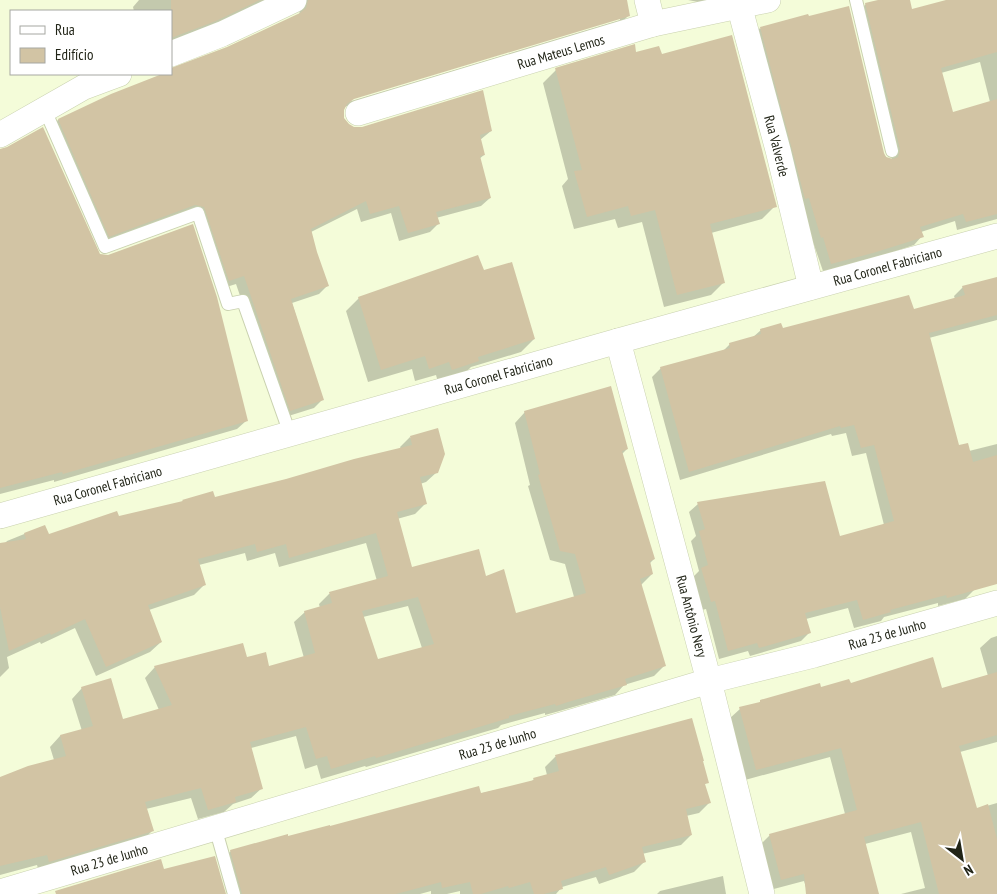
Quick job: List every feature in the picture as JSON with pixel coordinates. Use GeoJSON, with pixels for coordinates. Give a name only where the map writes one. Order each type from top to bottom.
{"type":"FeatureCollection","features":[{"type":"Feature","properties":{"kind":"street"},"geometry":{"type":"LineString","coordinates":[[172,54],[222,34],[294,0]]}},
{"type":"Feature","properties":{"kind":"street"},"geometry":{"type":"LineString","coordinates":[[647,0],[653,24]]}},
{"type":"Feature","properties":{"kind":"street","name":"Rua Mateus Lemos"},"geometry":{"type":"LineString","coordinates":[[358,113],[653,24],[768,0]]}},
{"type":"Feature","properties":{"kind":"street","name":"Rua Valverde"},"geometry":{"type":"LineString","coordinates":[[739,6],[778,150],[811,287]]}},
{"type":"Feature","properties":{"kind":"street"},"geometry":{"type":"LineString","coordinates":[[0,135],[84,88],[116,75]]}},
{"type":"Feature","properties":{"kind":"street","name":"Rua Coronel Fabriciano"},"geometry":{"type":"LineString","coordinates":[[0,516],[997,236]]}},
{"type":"Feature","properties":{"kind":"street","name":"Rua Antônio Nery"},"geometry":{"type":"LineString","coordinates":[[618,341],[709,681],[762,894]]}},
{"type":"Feature","properties":{"kind":"street","name":"Rua 23 de Junho"},"geometry":{"type":"LineString","coordinates":[[0,892],[709,681],[814,655],[997,603]]}},
{"type":"Feature","properties":{"kind":"lane"},"geometry":{"type":"LineString","coordinates":[[856,0],[892,151]]}},
{"type":"Feature","properties":{"kind":"lane"},"geometry":{"type":"LineString","coordinates":[[44,110],[105,247],[198,213],[228,304],[243,301],[290,434]]}},
{"type":"Feature","properties":{"kind":"lane"},"geometry":{"type":"LineString","coordinates":[[216,827],[234,894]]}},
{"type":"Feature","properties":{"kind":"building"},"geometry":{"type":"Polygon","coordinates":[[[171,0],[260,0],[216,21],[172,38],[171,0]]]}},
{"type":"Feature","properties":{"kind":"building"},"geometry":{"type":"Polygon","coordinates":[[[308,0],[627,0],[630,16],[354,99],[347,104],[344,110],[344,118],[354,127],[362,127],[483,90],[492,131],[480,135],[485,155],[480,156],[491,198],[436,212],[440,224],[408,233],[399,206],[370,214],[366,201],[311,229],[329,286],[291,299],[324,400],[290,411],[244,276],[229,281],[204,207],[195,205],[109,237],[58,119],[111,94],[159,75],[172,75],[172,68],[227,47],[300,13],[306,8],[308,0]]]}},
{"type":"Feature","properties":{"kind":"building"},"geometry":{"type":"Polygon","coordinates":[[[878,0],[910,0],[912,9],[946,0],[997,0],[997,52],[941,68],[953,112],[997,99],[997,214],[966,222],[963,214],[920,227],[924,237],[831,264],[809,198],[805,199],[760,27],[808,14],[809,16],[849,6],[884,153],[886,157],[893,159],[898,157],[900,149],[865,3],[878,0]]]}},
{"type":"Feature","properties":{"kind":"building"},"geometry":{"type":"Polygon","coordinates":[[[732,35],[777,207],[710,224],[725,283],[677,295],[655,210],[631,216],[628,206],[587,217],[574,171],[582,170],[555,68],[635,44],[636,52],[659,46],[662,54],[732,35]]]}},
{"type":"Feature","properties":{"kind":"building"},"geometry":{"type":"Polygon","coordinates":[[[43,127],[100,254],[108,255],[193,224],[217,297],[248,421],[63,474],[62,472],[0,488],[0,149],[43,127]]]}},
{"type":"Feature","properties":{"kind":"building"},"geometry":{"type":"Polygon","coordinates":[[[478,255],[484,270],[512,262],[535,339],[478,357],[479,361],[452,370],[449,362],[429,369],[425,356],[381,370],[358,297],[478,255]]]}},
{"type":"Feature","properties":{"kind":"building"},"geometry":{"type":"Polygon","coordinates":[[[997,277],[997,315],[929,333],[959,445],[968,443],[973,462],[997,455],[997,584],[947,598],[946,595],[890,610],[891,612],[863,620],[857,600],[805,613],[811,633],[759,648],[757,643],[728,651],[715,601],[711,602],[701,568],[708,565],[699,531],[705,529],[697,502],[825,481],[840,536],[894,521],[874,445],[861,448],[854,425],[841,428],[840,426],[689,472],[660,367],[730,348],[729,343],[761,334],[760,329],[781,323],[783,328],[909,295],[914,309],[965,295],[962,286],[997,277]]]}},
{"type":"Feature","properties":{"kind":"building"},"geometry":{"type":"Polygon","coordinates":[[[611,386],[628,449],[622,451],[655,559],[650,561],[653,574],[640,579],[666,666],[625,679],[627,685],[556,706],[555,704],[509,716],[509,718],[376,758],[375,756],[331,769],[327,756],[316,759],[306,727],[250,742],[263,789],[235,797],[236,802],[208,810],[201,788],[145,802],[154,831],[49,862],[47,855],[0,866],[0,777],[28,766],[66,756],[60,735],[93,726],[81,687],[111,678],[123,719],[172,705],[154,666],[243,643],[247,657],[266,652],[269,666],[315,653],[304,611],[332,603],[329,592],[388,576],[376,533],[289,558],[286,544],[257,552],[255,544],[198,559],[206,585],[148,605],[162,642],[106,667],[85,619],[51,635],[50,633],[9,651],[0,607],[0,543],[26,539],[24,533],[45,525],[49,534],[117,511],[119,516],[183,501],[213,491],[215,497],[286,479],[354,459],[412,445],[410,436],[438,428],[445,454],[438,473],[420,477],[427,504],[397,512],[412,567],[479,549],[486,576],[504,569],[516,613],[586,593],[575,554],[560,551],[538,475],[540,474],[524,411],[611,386]],[[418,597],[362,611],[378,659],[434,644],[418,597]]]}},
{"type":"Feature","properties":{"kind":"building"},"geometry":{"type":"Polygon","coordinates":[[[933,657],[942,688],[997,672],[997,735],[959,746],[977,808],[988,804],[997,839],[997,894],[939,894],[921,822],[864,837],[879,894],[806,894],[804,874],[781,880],[769,834],[857,810],[841,748],[756,770],[739,707],[820,683],[821,687],[849,679],[851,683],[933,657]]]}},
{"type":"Feature","properties":{"kind":"building"},"geometry":{"type":"Polygon","coordinates":[[[692,718],[709,783],[705,784],[711,803],[686,809],[692,835],[642,847],[646,862],[609,875],[606,867],[561,881],[563,889],[544,894],[534,894],[530,882],[481,894],[473,894],[470,882],[442,888],[441,882],[396,894],[242,894],[230,850],[288,834],[288,836],[330,826],[479,786],[481,793],[534,780],[533,778],[559,771],[555,755],[692,718]]]}},
{"type":"Feature","properties":{"kind":"building"},"geometry":{"type":"Polygon","coordinates":[[[215,856],[226,894],[56,894],[55,891],[161,859],[164,869],[215,856]]]}}]}
